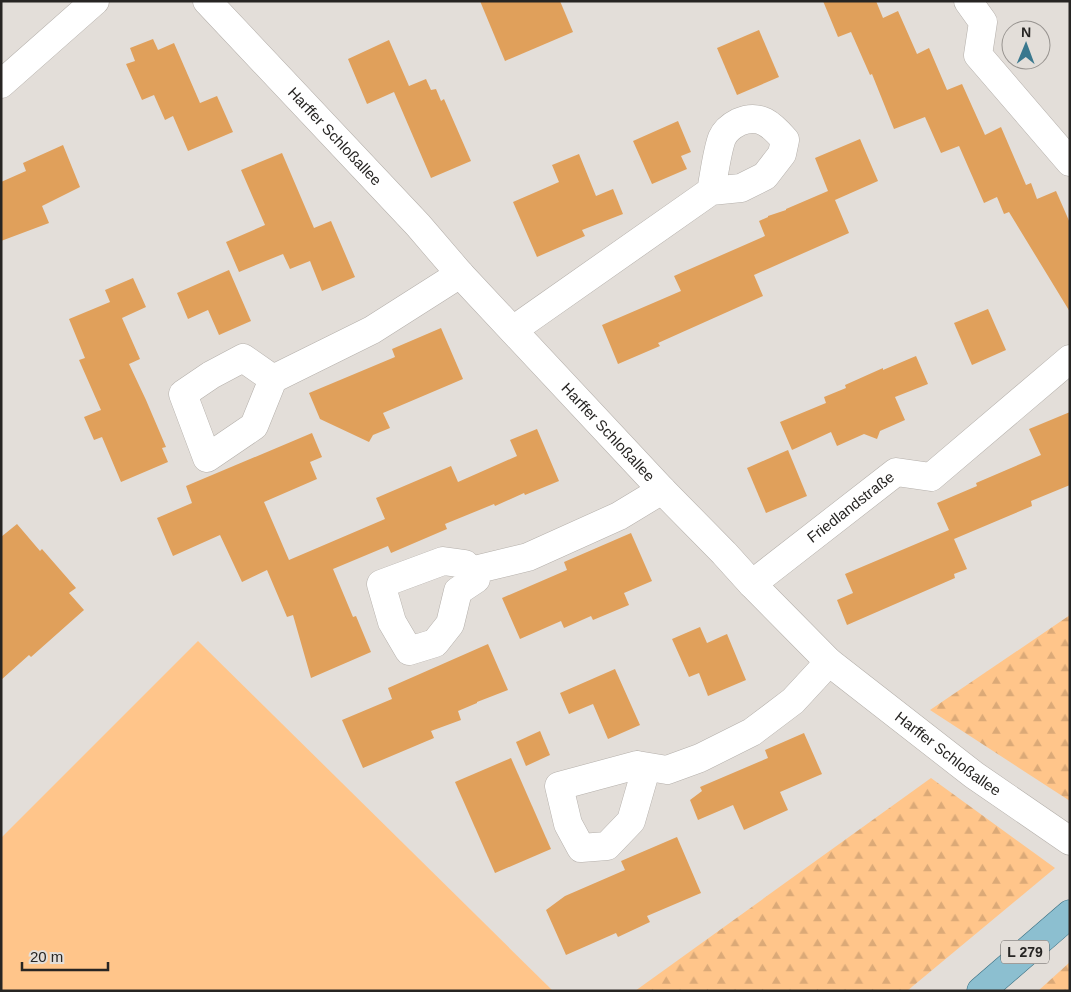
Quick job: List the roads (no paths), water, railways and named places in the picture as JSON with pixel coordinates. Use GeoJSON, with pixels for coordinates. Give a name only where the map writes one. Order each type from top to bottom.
{"type":"FeatureCollection","features":[{"type":"Feature","properties":{"kind":"main road","name":"L 279"},"geometry":{"type":"LineString","coordinates":[[981,991],[1070,914]]}},
{"type":"Feature","properties":{"kind":"street"},"geometry":{"type":"LineString","coordinates":[[1,84],[95,1]]}},
{"type":"Feature","properties":{"kind":"street","name":"Harffer Schloßallee"},"geometry":{"type":"LineString","coordinates":[[207,1],[418,225],[460,274],[662,490],[829,662],[974,775],[1063,836]]}},
{"type":"Feature","properties":{"kind":"street"},"geometry":{"type":"LineString","coordinates":[[968,1],[983,22],[978,55],[1070,162]]}},
{"type":"Feature","properties":{"kind":"street"},"geometry":{"type":"LineString","coordinates":[[512,330],[711,191]]}},
{"type":"Feature","properties":{"kind":"street"},"geometry":{"type":"LineString","coordinates":[[273,379],[372,330],[460,274]]}},
{"type":"Feature","properties":{"kind":"street","name":"Friedlandstraße"},"geometry":{"type":"LineString","coordinates":[[752,584],[896,472],[931,477],[1070,359]]}},
{"type":"Feature","properties":{"kind":"street","name":"Harffer Schloßallee"},"geometry":{"type":"LineString","coordinates":[[470,572],[528,557],[619,516],[662,490]]}},
{"type":"Feature","properties":{"kind":"street"},"geometry":{"type":"LineString","coordinates":[[637,765],[667,770],[700,758],[752,732],[793,701],[829,662]]}}]}
